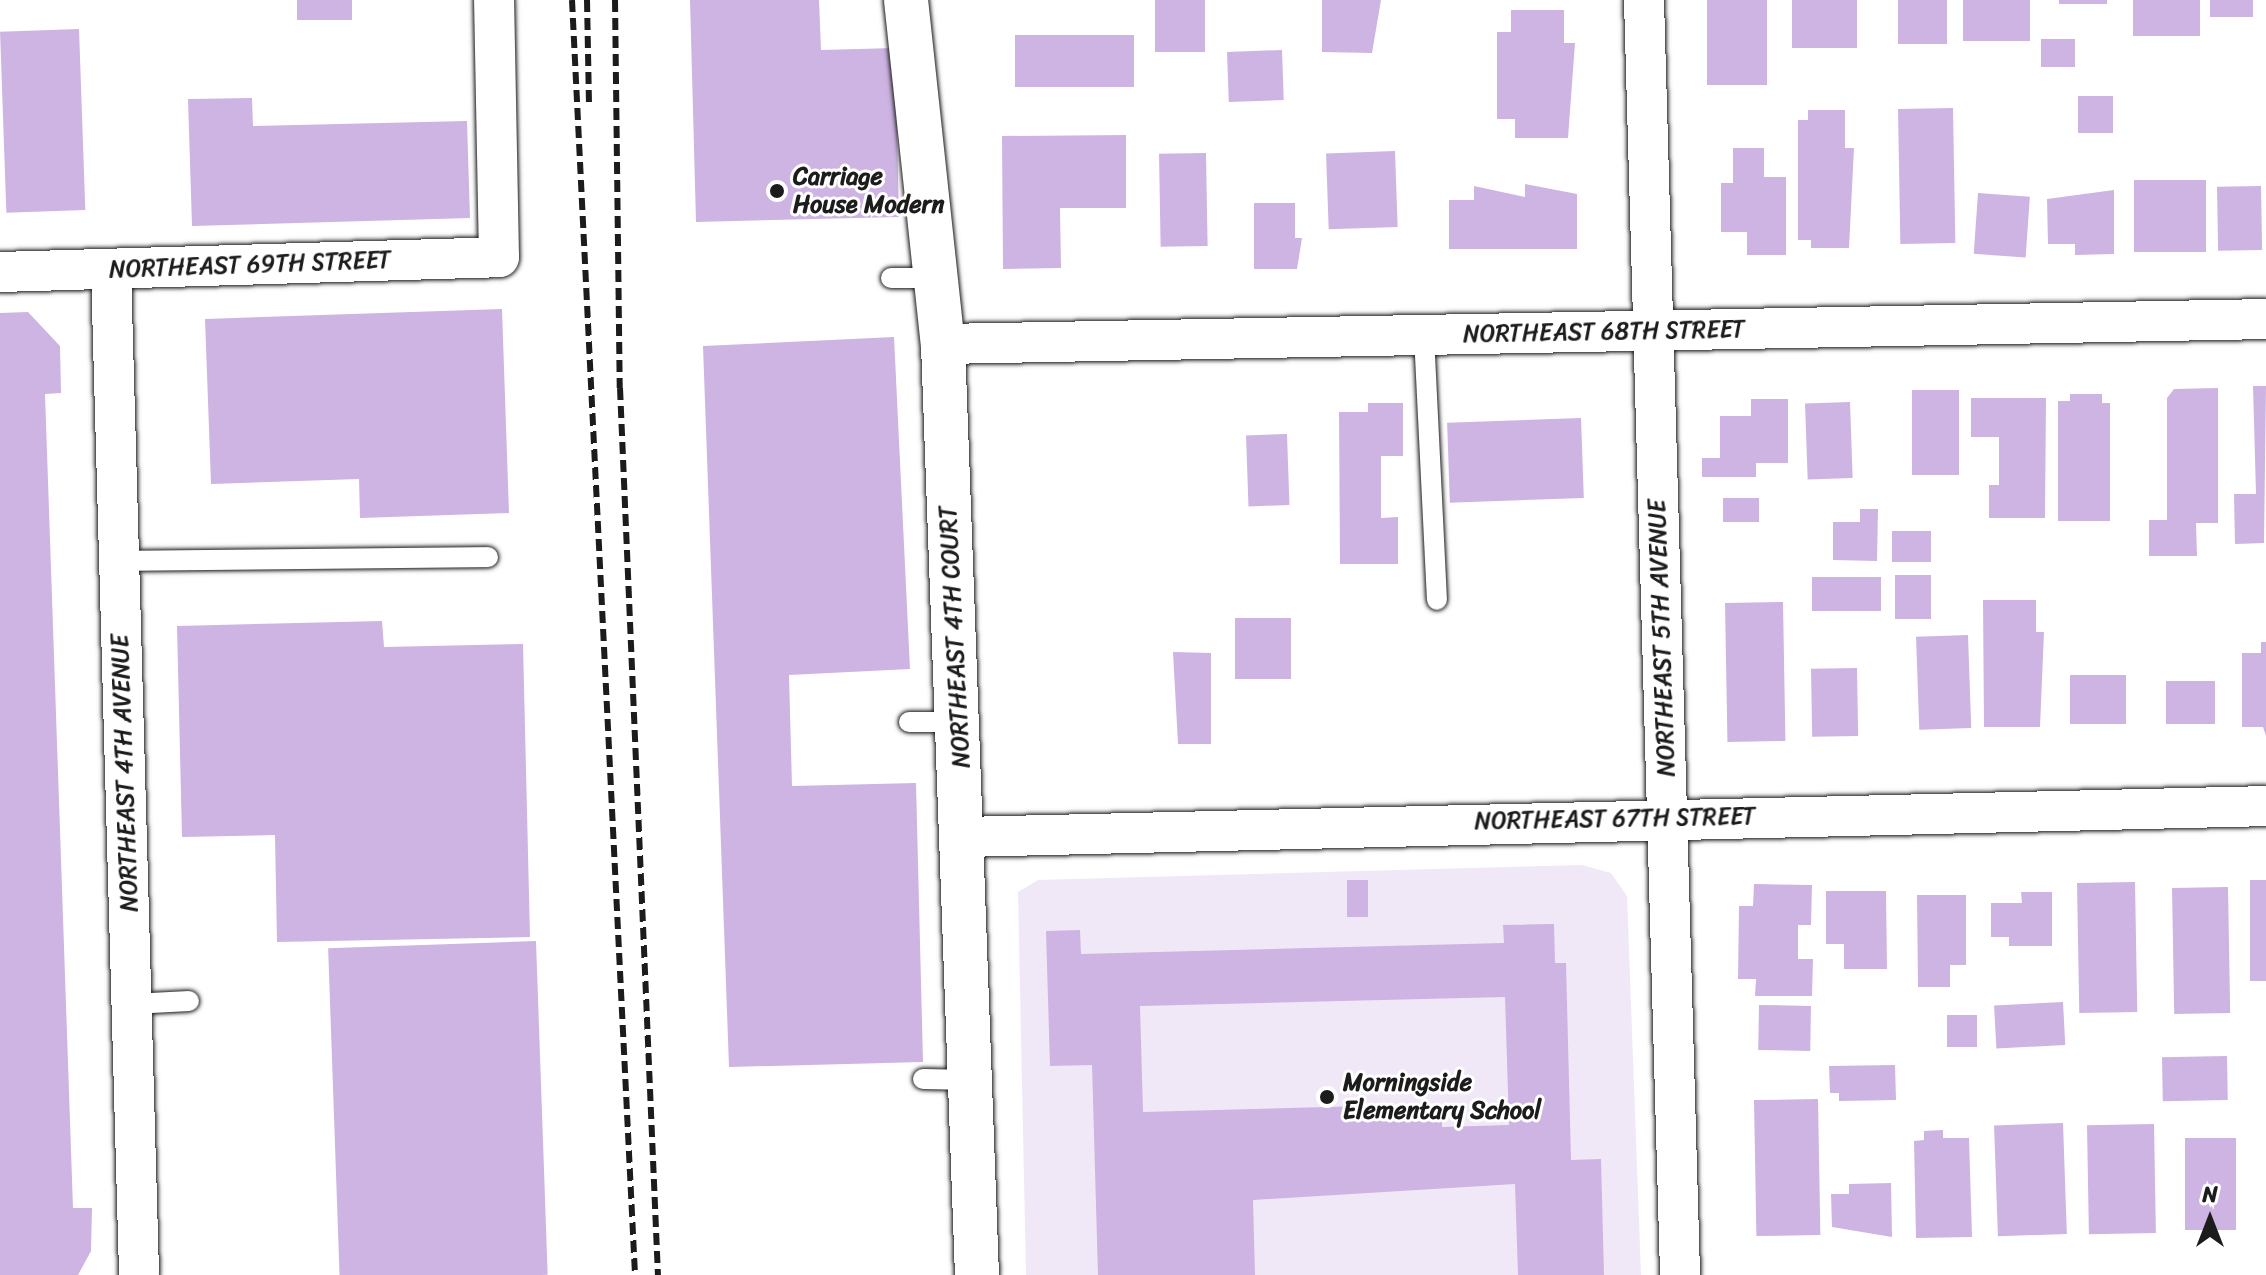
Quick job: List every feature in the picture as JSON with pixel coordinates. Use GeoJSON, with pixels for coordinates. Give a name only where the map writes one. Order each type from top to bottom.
{"type":"FeatureCollection","features":[{"type":"Feature","properties":{"kind":"street","name":"NORTHEAST 69TH STREET"},"geometry":{"type":"LineString","coordinates":[[0,272],[499,257],[494,0]]}},
{"type":"Feature","properties":{"kind":"street","name":"NORTHEAST 4TH COURT"},"geometry":{"type":"LineString","coordinates":[[906,0],[943,344],[964,837],[977,1275]]}},
{"type":"Feature","properties":{"kind":"street","name":"NORTHEAST 5TH AVENUE"},"geometry":{"type":"LineString","coordinates":[[1644,0],[1680,1275]]}},
{"type":"Feature","properties":{"kind":"street","name":"NORTHEAST 4TH AVENUE"},"geometry":{"type":"LineString","coordinates":[[111,270],[139,1275]]}},
{"type":"Feature","properties":{"kind":"street","name":"NORTHEAST 68TH STREET"},"geometry":{"type":"LineString","coordinates":[[943,344],[2266,319]]}},
{"type":"Feature","properties":{"kind":"street","name":"NORTHEAST 67TH STREET"},"geometry":{"type":"LineString","coordinates":[[964,837],[1667,817],[2266,806]]}},
{"type":"Feature","properties":{"kind":"lane"},"geometry":{"type":"LineString","coordinates":[[891,278],[936,278]]}},
{"type":"Feature","properties":{"kind":"lane"},"geometry":{"type":"LineString","coordinates":[[1424,335],[1437,600]]}},
{"type":"Feature","properties":{"kind":"lane"},"geometry":{"type":"LineString","coordinates":[[120,561],[488,557]]}},
{"type":"Feature","properties":{"kind":"lane"},"geometry":{"type":"LineString","coordinates":[[909,722],[959,722]]}},
{"type":"Feature","properties":{"kind":"lane"},"geometry":{"type":"LineString","coordinates":[[132,1004],[189,1001]]}},
{"type":"Feature","properties":{"kind":"lane"},"geometry":{"type":"LineString","coordinates":[[923,1079],[971,1080]]}},
{"type":"Feature","properties":{"kind":"shaded area","name":"Morningside Elementary School"},"geometry":{"type":"Polygon","coordinates":[[[1582,865],[1611,873],[1627,896],[1641,1275],[1026,1275],[1018,892],[1038,880],[1582,865]]]}},
{"type":"Feature","properties":{"kind":"building"},"geometry":{"type":"Polygon","coordinates":[[[297,0],[352,0],[352,20],[297,20],[297,0]]]}},
{"type":"Feature","properties":{"kind":"building"},"geometry":{"type":"Polygon","coordinates":[[[690,0],[819,0],[821,50],[895,48],[899,217],[696,222],[690,0]]]}},
{"type":"Feature","properties":{"kind":"building"},"geometry":{"type":"Polygon","coordinates":[[[1155,0],[1205,0],[1205,52],[1155,52],[1155,0]]]}},
{"type":"Feature","properties":{"kind":"building"},"geometry":{"type":"Polygon","coordinates":[[[1322,0],[1381,0],[1372,53],[1322,52],[1322,0]]]}},
{"type":"Feature","properties":{"kind":"building"},"geometry":{"type":"Polygon","coordinates":[[[1707,0],[1767,0],[1767,85],[1707,85],[1707,0]]]}},
{"type":"Feature","properties":{"kind":"building"},"geometry":{"type":"Polygon","coordinates":[[[1792,0],[1857,0],[1857,48],[1792,48],[1792,0]]]}},
{"type":"Feature","properties":{"kind":"building"},"geometry":{"type":"Polygon","coordinates":[[[1898,0],[1947,0],[1947,44],[1898,44],[1898,0]]]}},
{"type":"Feature","properties":{"kind":"building"},"geometry":{"type":"Polygon","coordinates":[[[1963,0],[2030,0],[2030,41],[1963,41],[1963,0]]]}},
{"type":"Feature","properties":{"kind":"building"},"geometry":{"type":"Polygon","coordinates":[[[2059,0],[2107,0],[2107,4],[2059,4],[2059,0]]]}},
{"type":"Feature","properties":{"kind":"building"},"geometry":{"type":"Polygon","coordinates":[[[2133,0],[2200,0],[2200,36],[2133,36],[2133,0]]]}},
{"type":"Feature","properties":{"kind":"building"},"geometry":{"type":"Polygon","coordinates":[[[2210,0],[2253,0],[2253,17],[2210,17],[2210,0]]]}},
{"type":"Feature","properties":{"kind":"building"},"geometry":{"type":"Polygon","coordinates":[[[1511,10],[1564,10],[1564,43],[1575,43],[1568,138],[1515,138],[1515,119],[1497,119],[1497,32],[1511,32],[1511,10]]]}},
{"type":"Feature","properties":{"kind":"building"},"geometry":{"type":"Polygon","coordinates":[[[79,29],[85,210],[6,213],[0,32],[79,29]]]}},
{"type":"Feature","properties":{"kind":"building"},"geometry":{"type":"Polygon","coordinates":[[[1015,35],[1134,35],[1134,87],[1015,87],[1015,35]]]}},
{"type":"Feature","properties":{"kind":"building"},"geometry":{"type":"Polygon","coordinates":[[[2041,39],[2075,39],[2075,67],[2041,67],[2041,39]]]}},
{"type":"Feature","properties":{"kind":"building"},"geometry":{"type":"Polygon","coordinates":[[[1282,50],[1284,100],[1229,102],[1227,52],[1282,50]]]}},
{"type":"Feature","properties":{"kind":"building"},"geometry":{"type":"Polygon","coordinates":[[[2078,96],[2113,96],[2113,133],[2078,133],[2078,96]]]}},
{"type":"Feature","properties":{"kind":"building"},"geometry":{"type":"Polygon","coordinates":[[[252,98],[253,126],[467,121],[470,218],[192,226],[188,99],[252,98]]]}},
{"type":"Feature","properties":{"kind":"building"},"geometry":{"type":"Polygon","coordinates":[[[1953,108],[1955,243],[1900,244],[1898,109],[1953,108]]]}},
{"type":"Feature","properties":{"kind":"building"},"geometry":{"type":"Polygon","coordinates":[[[1808,110],[1845,110],[1845,148],[1854,148],[1849,248],[1811,248],[1811,240],[1798,240],[1798,120],[1808,120],[1808,110]]]}},
{"type":"Feature","properties":{"kind":"building"},"geometry":{"type":"Polygon","coordinates":[[[1126,135],[1126,208],[1060,208],[1061,268],[1003,269],[1002,136],[1126,135]]]}},
{"type":"Feature","properties":{"kind":"building"},"geometry":{"type":"Polygon","coordinates":[[[1733,148],[1764,148],[1764,177],[1786,177],[1786,255],[1747,255],[1747,232],[1721,232],[1721,183],[1733,183],[1733,148]]]}},
{"type":"Feature","properties":{"kind":"building"},"geometry":{"type":"Polygon","coordinates":[[[1395,151],[1398,227],[1329,229],[1326,153],[1395,151]]]}},
{"type":"Feature","properties":{"kind":"building"},"geometry":{"type":"Polygon","coordinates":[[[1206,153],[1208,246],[1161,247],[1159,154],[1206,153]]]}},
{"type":"Feature","properties":{"kind":"building"},"geometry":{"type":"Polygon","coordinates":[[[2134,180],[2206,180],[2206,252],[2134,252],[2134,180]]]}},
{"type":"Feature","properties":{"kind":"building"},"geometry":{"type":"Polygon","coordinates":[[[1525,184],[1577,194],[1577,249],[1449,249],[1449,200],[1474,200],[1474,186],[1525,197],[1525,184]]]}},
{"type":"Feature","properties":{"kind":"building"},"geometry":{"type":"Polygon","coordinates":[[[2261,186],[2262,250],[2218,251],[2217,187],[2261,186]]]}},
{"type":"Feature","properties":{"kind":"building"},"geometry":{"type":"Polygon","coordinates":[[[2114,190],[2114,254],[2075,255],[2075,244],[2048,244],[2047,199],[2114,190]]]}},
{"type":"Feature","properties":{"kind":"building"},"geometry":{"type":"Polygon","coordinates":[[[1978,193],[2030,197],[2026,257],[1974,254],[1978,193]]]}},
{"type":"Feature","properties":{"kind":"building"},"geometry":{"type":"Polygon","coordinates":[[[1254,203],[1295,203],[1295,238],[1302,238],[1297,269],[1254,269],[1254,203]]]}},
{"type":"Feature","properties":{"kind":"building"},"geometry":{"type":"Polygon","coordinates":[[[502,309],[509,513],[360,518],[359,479],[211,484],[205,319],[502,309]]]}},
{"type":"Feature","properties":{"kind":"building"},"geometry":{"type":"Polygon","coordinates":[[[28,312],[60,346],[61,393],[45,394],[73,1208],[92,1208],[91,1251],[78,1275],[0,1275],[0,313],[28,312]]]}},
{"type":"Feature","properties":{"kind":"building"},"geometry":{"type":"Polygon","coordinates":[[[894,337],[910,669],[789,675],[792,786],[916,783],[923,1062],[729,1067],[703,346],[894,337]]]}},
{"type":"Feature","properties":{"kind":"building"},"geometry":{"type":"Polygon","coordinates":[[[2253,386],[2266,386],[2264,543],[2235,544],[2234,494],[2256,494],[2253,386]]]}},
{"type":"Feature","properties":{"kind":"building"},"geometry":{"type":"Polygon","coordinates":[[[2218,388],[2218,523],[2196,523],[2197,556],[2149,556],[2149,520],[2167,520],[2167,398],[2174,389],[2218,388]]]}},
{"type":"Feature","properties":{"kind":"building"},"geometry":{"type":"Polygon","coordinates":[[[1912,390],[1959,390],[1959,475],[1912,475],[1912,390]]]}},
{"type":"Feature","properties":{"kind":"building"},"geometry":{"type":"Polygon","coordinates":[[[2070,394],[2102,394],[2102,403],[2110,403],[2110,521],[2058,521],[2058,401],[2070,401],[2070,394]]]}},
{"type":"Feature","properties":{"kind":"building"},"geometry":{"type":"Polygon","coordinates":[[[1971,398],[2046,398],[2045,518],[1989,518],[1989,485],[1999,485],[1999,437],[1971,437],[1971,398]]]}},
{"type":"Feature","properties":{"kind":"building"},"geometry":{"type":"Polygon","coordinates":[[[1751,399],[1788,399],[1788,463],[1756,463],[1756,477],[1702,477],[1702,458],[1720,458],[1720,416],[1751,416],[1751,399]]]}},
{"type":"Feature","properties":{"kind":"building"},"geometry":{"type":"Polygon","coordinates":[[[1850,402],[1853,478],[1808,480],[1805,404],[1850,402]]]}},
{"type":"Feature","properties":{"kind":"building"},"geometry":{"type":"Polygon","coordinates":[[[1368,403],[1403,403],[1403,456],[1381,456],[1381,518],[1398,517],[1398,564],[1340,564],[1339,412],[1368,412],[1368,403]]]}},
{"type":"Feature","properties":{"kind":"building"},"geometry":{"type":"Polygon","coordinates":[[[1581,418],[1584,498],[1450,503],[1447,423],[1581,418]]]}},
{"type":"Feature","properties":{"kind":"building"},"geometry":{"type":"Polygon","coordinates":[[[1287,434],[1289,505],[1249,506],[1246,435],[1287,434]]]}},
{"type":"Feature","properties":{"kind":"building"},"geometry":{"type":"Polygon","coordinates":[[[1723,498],[1759,498],[1759,522],[1723,522],[1723,498]]]}},
{"type":"Feature","properties":{"kind":"building"},"geometry":{"type":"Polygon","coordinates":[[[1860,509],[1878,509],[1877,561],[1833,560],[1833,522],[1860,522],[1860,509]]]}},
{"type":"Feature","properties":{"kind":"building"},"geometry":{"type":"Polygon","coordinates":[[[1892,531],[1931,531],[1931,562],[1892,562],[1892,531]]]}},
{"type":"Feature","properties":{"kind":"building"},"geometry":{"type":"Polygon","coordinates":[[[1895,575],[1931,575],[1931,619],[1895,619],[1895,575]]]}},
{"type":"Feature","properties":{"kind":"building"},"geometry":{"type":"Polygon","coordinates":[[[1812,577],[1881,577],[1881,611],[1812,611],[1812,577]]]}},
{"type":"Feature","properties":{"kind":"building"},"geometry":{"type":"Polygon","coordinates":[[[1983,600],[2036,600],[2036,632],[2044,632],[2040,727],[1984,727],[1983,600]]]}},
{"type":"Feature","properties":{"kind":"building"},"geometry":{"type":"Polygon","coordinates":[[[1783,602],[1785,741],[1727,742],[1725,603],[1783,602]]]}},
{"type":"Feature","properties":{"kind":"building"},"geometry":{"type":"Polygon","coordinates":[[[1235,618],[1291,618],[1291,679],[1235,679],[1235,618]]]}},
{"type":"Feature","properties":{"kind":"building"},"geometry":{"type":"Polygon","coordinates":[[[382,621],[384,647],[523,644],[530,937],[277,942],[275,835],[182,837],[177,626],[382,621]]]}},
{"type":"Feature","properties":{"kind":"building"},"geometry":{"type":"Polygon","coordinates":[[[1968,635],[1971,728],[1919,730],[1916,637],[1968,635]]]}},
{"type":"Feature","properties":{"kind":"building"},"geometry":{"type":"Polygon","coordinates":[[[2261,642],[2266,642],[2266,736],[2263,727],[2242,727],[2242,653],[2261,653],[2261,642]]]}},
{"type":"Feature","properties":{"kind":"building"},"geometry":{"type":"Polygon","coordinates":[[[1173,652],[1211,653],[1211,744],[1178,744],[1173,652]]]}},
{"type":"Feature","properties":{"kind":"building"},"geometry":{"type":"Polygon","coordinates":[[[1857,668],[1858,736],[1812,737],[1811,669],[1857,668]]]}},
{"type":"Feature","properties":{"kind":"building"},"geometry":{"type":"Polygon","coordinates":[[[2070,675],[2126,675],[2126,724],[2070,724],[2070,675]]]}},
{"type":"Feature","properties":{"kind":"building"},"geometry":{"type":"Polygon","coordinates":[[[2166,681],[2215,681],[2215,724],[2166,724],[2166,681]]]}},
{"type":"Feature","properties":{"kind":"building"},"geometry":{"type":"Polygon","coordinates":[[[1347,880],[1368,880],[1368,917],[1347,917],[1347,880]]]}},
{"type":"Feature","properties":{"kind":"building"},"geometry":{"type":"Polygon","coordinates":[[[2250,880],[2266,880],[2266,981],[2250,981],[2250,880]]]}},
{"type":"Feature","properties":{"kind":"building"},"geometry":{"type":"Polygon","coordinates":[[[2135,882],[2137,1012],[2079,1013],[2077,883],[2135,882]]]}},
{"type":"Feature","properties":{"kind":"building"},"geometry":{"type":"Polygon","coordinates":[[[1754,884],[1812,885],[1811,925],[1798,925],[1798,959],[1813,959],[1812,996],[1755,996],[1756,979],[1738,979],[1739,906],[1753,906],[1754,884]]]}},
{"type":"Feature","properties":{"kind":"building"},"geometry":{"type":"Polygon","coordinates":[[[2228,887],[2230,1013],[2174,1014],[2172,888],[2228,887]]]}},
{"type":"Feature","properties":{"kind":"building"},"geometry":{"type":"Polygon","coordinates":[[[1826,891],[1886,891],[1887,969],[1844,969],[1844,944],[1826,944],[1826,891]]]}},
{"type":"Feature","properties":{"kind":"building"},"geometry":{"type":"Polygon","coordinates":[[[2021,892],[2052,892],[2052,946],[2009,946],[2009,937],[1991,937],[1991,903],[2022,903],[2021,892]]]}},
{"type":"Feature","properties":{"kind":"building"},"geometry":{"type":"Polygon","coordinates":[[[1917,895],[1966,895],[1966,965],[1950,965],[1950,987],[1918,987],[1917,895]]]}},
{"type":"Feature","properties":{"kind":"building"},"geometry":{"type":"Polygon","coordinates":[[[1554,924],[1555,963],[1566,963],[1571,1160],[1601,1159],[1604,1275],[1518,1275],[1515,1184],[1253,1200],[1255,1275],[1098,1275],[1092,1065],[1050,1066],[1046,931],[1080,930],[1081,954],[1504,943],[1503,925],[1554,924]],[[1505,997],[1140,1006],[1143,1112],[1442,1104],[1442,1127],[1509,1125],[1505,997]]]}},
{"type":"Feature","properties":{"kind":"building"},"geometry":{"type":"Polygon","coordinates":[[[536,941],[548,1275],[340,1275],[328,948],[536,941]]]}},
{"type":"Feature","properties":{"kind":"building"},"geometry":{"type":"Polygon","coordinates":[[[2063,1002],[2065,1045],[1996,1049],[1994,1006],[2063,1002]]]}},
{"type":"Feature","properties":{"kind":"building"},"geometry":{"type":"Polygon","coordinates":[[[1759,1005],[1811,1006],[1810,1051],[1758,1050],[1759,1005]]]}},
{"type":"Feature","properties":{"kind":"building"},"geometry":{"type":"Polygon","coordinates":[[[1947,1015],[1977,1015],[1977,1047],[1947,1047],[1947,1015]]]}},
{"type":"Feature","properties":{"kind":"building"},"geometry":{"type":"Polygon","coordinates":[[[2227,1056],[2228,1100],[2163,1101],[2162,1057],[2227,1056]]]}},
{"type":"Feature","properties":{"kind":"building"},"geometry":{"type":"Polygon","coordinates":[[[1895,1065],[1896,1100],[1839,1101],[1839,1093],[1830,1093],[1829,1066],[1895,1065]]]}},
{"type":"Feature","properties":{"kind":"building"},"geometry":{"type":"Polygon","coordinates":[[[1818,1099],[1820,1235],[1756,1236],[1754,1100],[1818,1099]]]}},
{"type":"Feature","properties":{"kind":"building"},"geometry":{"type":"Polygon","coordinates":[[[2063,1123],[2067,1234],[1998,1236],[1994,1125],[2063,1123]]]}},
{"type":"Feature","properties":{"kind":"building"},"geometry":{"type":"Polygon","coordinates":[[[2154,1124],[2156,1233],[2089,1234],[2087,1125],[2154,1124]]]}},
{"type":"Feature","properties":{"kind":"building"},"geometry":{"type":"Polygon","coordinates":[[[1943,1130],[1943,1138],[1969,1138],[1972,1237],[1916,1238],[1914,1141],[1924,1140],[1924,1131],[1943,1130]]]}},
{"type":"Feature","properties":{"kind":"building"},"geometry":{"type":"Polygon","coordinates":[[[2185,1138],[2236,1138],[2236,1230],[2185,1230],[2185,1138]]]}},
{"type":"Feature","properties":{"kind":"building"},"geometry":{"type":"Polygon","coordinates":[[[1891,1183],[1892,1237],[1832,1227],[1831,1194],[1849,1194],[1849,1184],[1891,1183]]]}},
{"type":"Feature","properties":{"kind":"railway"},"geometry":{"type":"LineString","coordinates":[[572,0],[635,1275]]}},
{"type":"Feature","properties":{"kind":"railway"},"geometry":{"type":"LineString","coordinates":[[587,0],[589,102]]}},
{"type":"Feature","properties":{"kind":"railway"},"geometry":{"type":"LineString","coordinates":[[615,0],[620,388],[658,1275]]}},
{"type":"Feature","properties":{"kind":"place","name":"Carriage House Modern"},"geometry":{"type":"Point","coordinates":[777,191]}},
{"type":"Feature","properties":{"kind":"place","name":"Morningside Elementary School"},"geometry":{"type":"Point","coordinates":[1327,1097]}}]}
